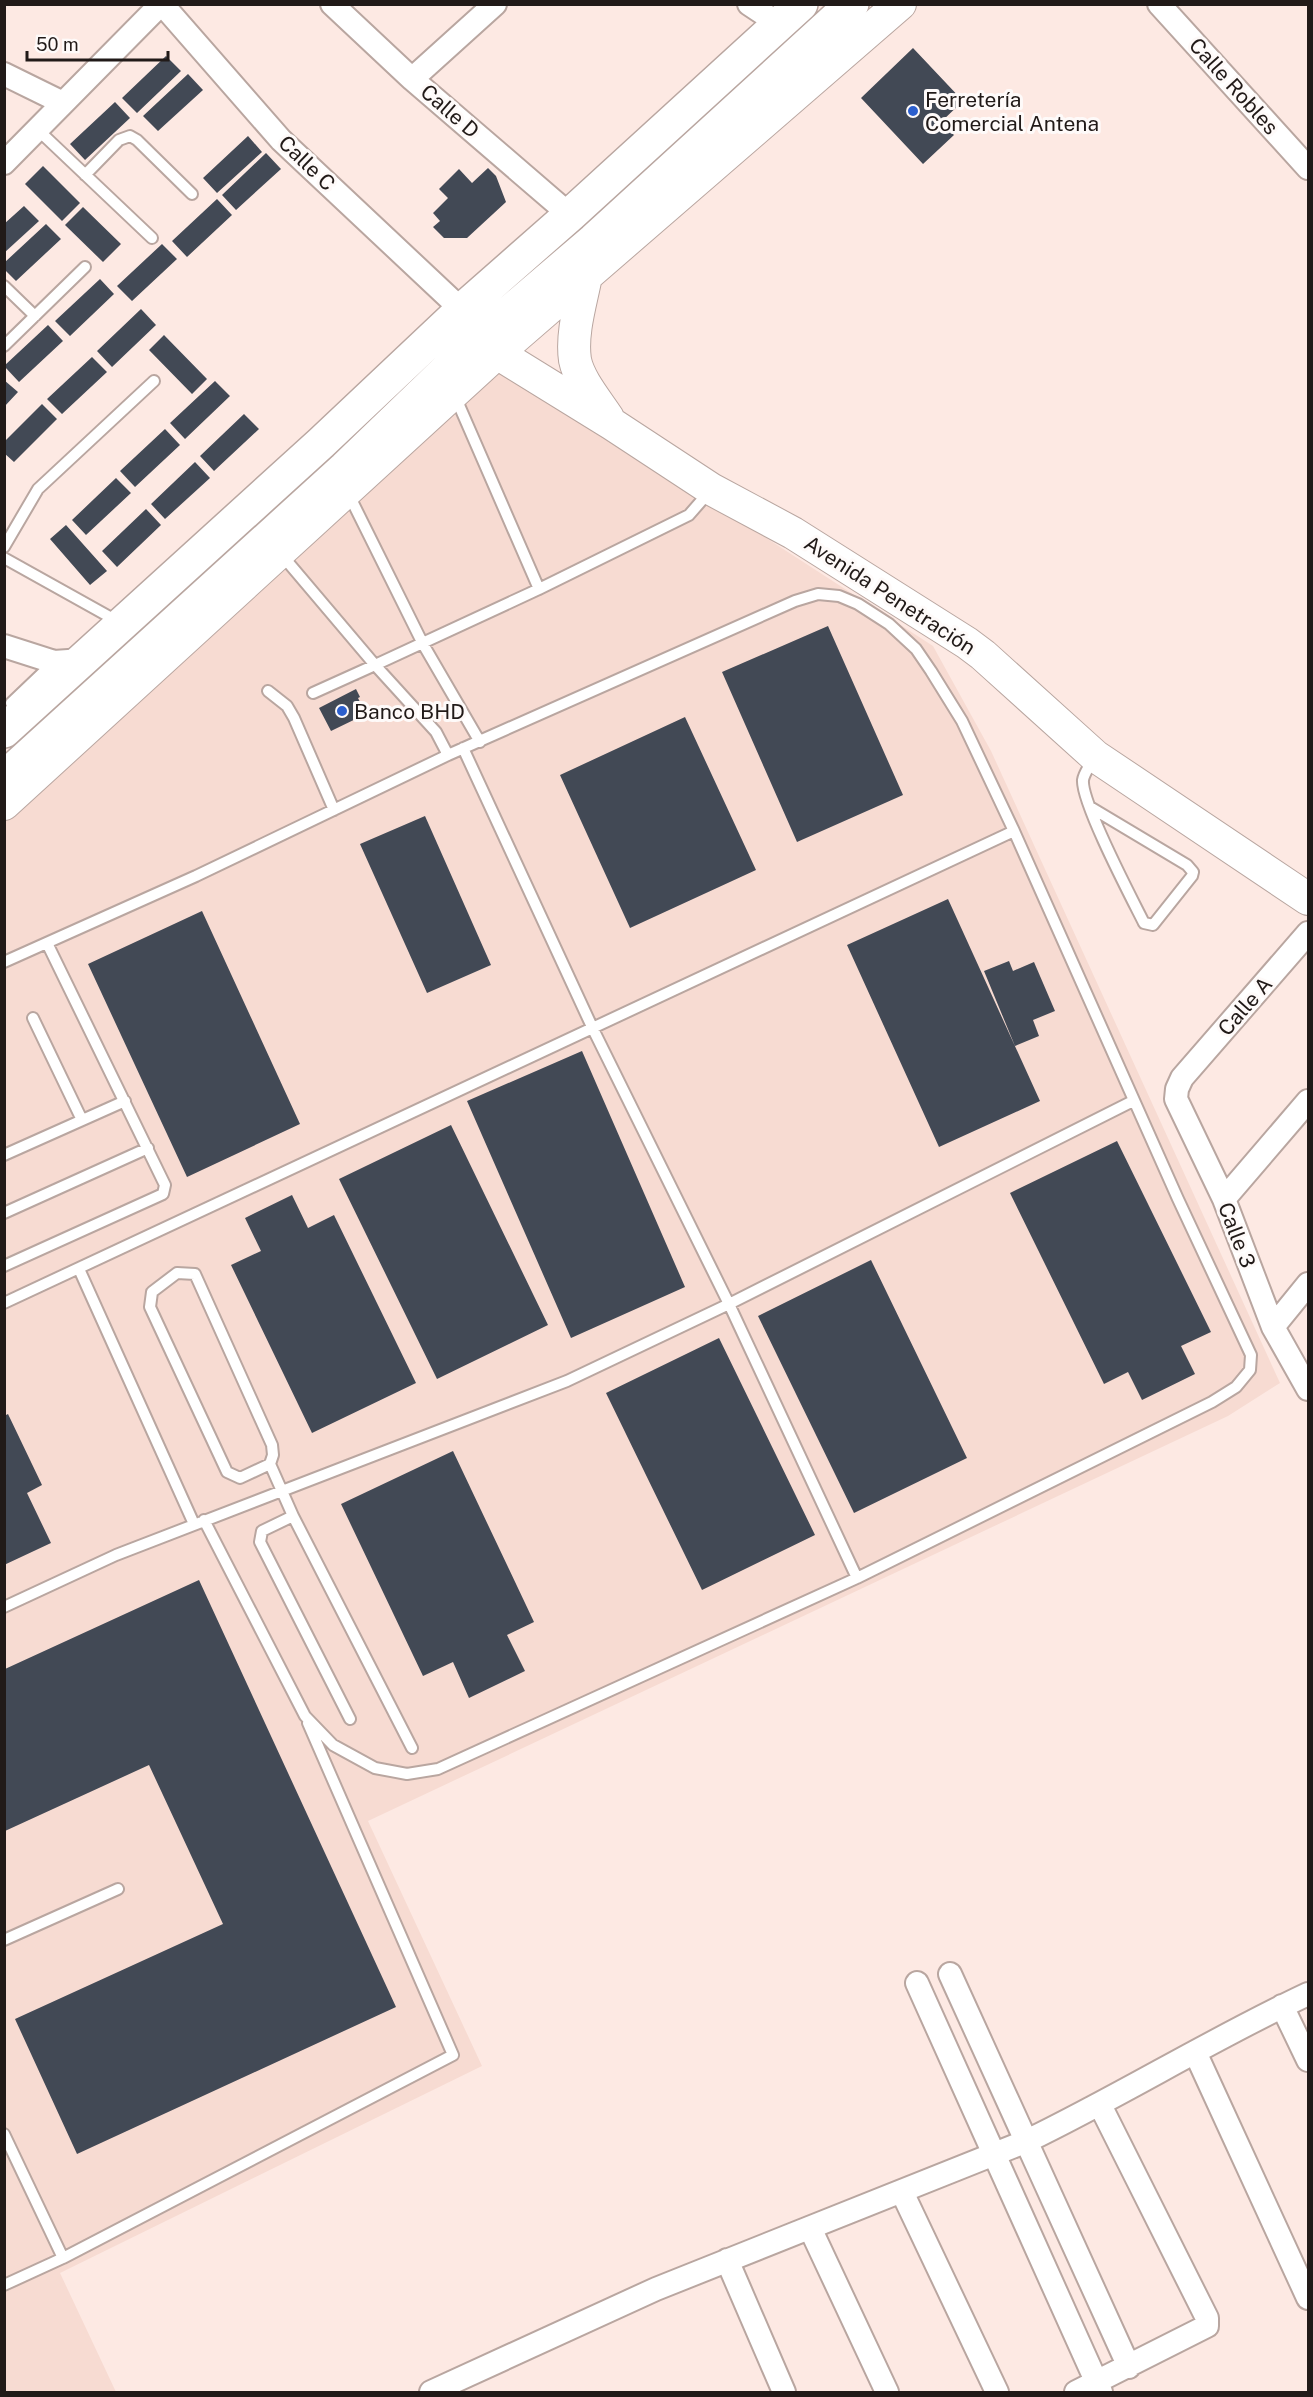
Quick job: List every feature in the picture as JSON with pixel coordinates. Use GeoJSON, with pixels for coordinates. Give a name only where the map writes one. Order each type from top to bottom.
{"type":"FeatureCollection","features":[{"type":"Feature","properties":{"kind":"main road"},"geometry":{"type":"LineString","coordinates":[[4,731],[68,661],[123,624],[594,240],[852,4]]}},
{"type":"Feature","properties":{"kind":"main road"},"geometry":{"type":"LineString","coordinates":[[4,778],[345,468],[481,332],[570,215],[790,14]]}},
{"type":"Feature","properties":{"kind":"street"},"geometry":{"type":"LineString","coordinates":[[4,164],[162,4]]}},
{"type":"Feature","properties":{"kind":"street","name":"Calle C"},"geometry":{"type":"LineString","coordinates":[[162,4],[281,140],[481,332]]}},
{"type":"Feature","properties":{"kind":"street","name":"Calle D"},"geometry":{"type":"LineString","coordinates":[[332,4],[412,79],[570,215]]}},
{"type":"Feature","properties":{"kind":"street"},"geometry":{"type":"LineString","coordinates":[[412,79],[495,4]]}},
{"type":"Feature","properties":{"kind":"street"},"geometry":{"type":"LineString","coordinates":[[749,4],[790,14]]}},
{"type":"Feature","properties":{"kind":"street"},"geometry":{"type":"LineString","coordinates":[[4,804],[453,393],[481,332],[586,276],[900,4]]}},
{"type":"Feature","properties":{"kind":"street","name":"Calle Robles"},"geometry":{"type":"LineString","coordinates":[[1159,4],[1308,168]]}},
{"type":"Feature","properties":{"kind":"street"},"geometry":{"type":"LineString","coordinates":[[4,74],[63,103]]}},
{"type":"Feature","properties":{"kind":"street"},"geometry":{"type":"LineString","coordinates":[[586,276],[574,343],[576,362],[586,384],[612,424]]}},
{"type":"Feature","properties":{"kind":"street","name":"Avenida Penetración"},"geometry":{"type":"LineString","coordinates":[[481,332],[612,424],[711,489],[793,533],[967,643],[1095,756],[1308,899]]}},
{"type":"Feature","properties":{"kind":"street"},"geometry":{"type":"LineString","coordinates":[[4,646],[68,661]]}},
{"type":"Feature","properties":{"kind":"street","name":"Calle A"},"geometry":{"type":"LineString","coordinates":[[1182,1078],[1308,933]]}},
{"type":"Feature","properties":{"kind":"street","name":"Calle 3"},"geometry":{"type":"LineString","coordinates":[[1182,1078],[1176,1099],[1224,1199],[1273,1327],[1308,1389]]}},
{"type":"Feature","properties":{"kind":"street"},"geometry":{"type":"LineString","coordinates":[[1224,1199],[1308,1101]]}},
{"type":"Feature","properties":{"kind":"street"},"geometry":{"type":"LineString","coordinates":[[1273,1327],[1308,1284]]}},
{"type":"Feature","properties":{"kind":"street"},"geometry":{"type":"LineString","coordinates":[[950,1974],[1130,2367]]}},
{"type":"Feature","properties":{"kind":"street"},"geometry":{"type":"LineString","coordinates":[[917,1983],[1099,2387]]}},
{"type":"Feature","properties":{"kind":"street"},"geometry":{"type":"LineString","coordinates":[[431,2392],[646,2293],[1027,2141],[1100,2105],[1195,2052],[1308,1994]]}},
{"type":"Feature","properties":{"kind":"street"},"geometry":{"type":"LineString","coordinates":[[1282,2006],[1308,2060]]}},
{"type":"Feature","properties":{"kind":"street"},"geometry":{"type":"LineString","coordinates":[[1195,2052],[1308,2298]]}},
{"type":"Feature","properties":{"kind":"street"},"geometry":{"type":"LineString","coordinates":[[1076,2392],[1099,2387],[1130,2367],[1207,2326],[1207,2318],[1100,2105]]}},
{"type":"Feature","properties":{"kind":"street"},"geometry":{"type":"LineString","coordinates":[[902,2192],[997,2392]]}},
{"type":"Feature","properties":{"kind":"street"},"geometry":{"type":"LineString","coordinates":[[810,2228],[887,2392]]}},
{"type":"Feature","properties":{"kind":"street"},"geometry":{"type":"LineString","coordinates":[[727,2260],[784,2392]]}},
{"type":"Feature","properties":{"kind":"lane"},"geometry":{"type":"LineString","coordinates":[[38,129],[152,238]]}},
{"type":"Feature","properties":{"kind":"lane"},"geometry":{"type":"LineString","coordinates":[[85,175],[119,140],[130,136],[137,140],[192,194]]}},
{"type":"Feature","properties":{"kind":"lane"},"geometry":{"type":"LineString","coordinates":[[4,346],[85,267]]}},
{"type":"Feature","properties":{"kind":"lane"},"geometry":{"type":"LineString","coordinates":[[4,286],[35,316]]}},
{"type":"Feature","properties":{"kind":"lane"},"geometry":{"type":"LineString","coordinates":[[4,547],[38,489],[154,381]]}},
{"type":"Feature","properties":{"kind":"lane"},"geometry":{"type":"LineString","coordinates":[[453,393],[539,589]]}},
{"type":"Feature","properties":{"kind":"lane"},"geometry":{"type":"LineString","coordinates":[[313,693],[423,644],[689,515],[711,489]]}},
{"type":"Feature","properties":{"kind":"lane"},"geometry":{"type":"LineString","coordinates":[[347,490],[423,644],[480,742]]}},
{"type":"Feature","properties":{"kind":"lane"},"geometry":{"type":"LineString","coordinates":[[279,551],[375,665],[436,732],[448,755]]}},
{"type":"Feature","properties":{"kind":"lane"},"geometry":{"type":"LineString","coordinates":[[4,558],[123,624]]}},
{"type":"Feature","properties":{"kind":"lane"},"geometry":{"type":"LineString","coordinates":[[4,962],[196,876],[448,755],[795,601],[818,594],[839,596],[858,604],[889,624],[916,649],[962,721],[1251,1355],[1250,1370],[1236,1387],[1212,1402],[857,1578],[438,1769],[407,1774],[375,1768],[333,1745],[305,1716]]}},
{"type":"Feature","properties":{"kind":"lane"},"geometry":{"type":"LineString","coordinates":[[4,709],[68,661]]}},
{"type":"Feature","properties":{"kind":"lane"},"geometry":{"type":"LineString","coordinates":[[268,691],[286,706],[294,718],[334,810]]}},
{"type":"Feature","properties":{"kind":"lane"},"geometry":{"type":"LineString","coordinates":[[464,748],[593,1029],[729,1304],[857,1578]]}},
{"type":"Feature","properties":{"kind":"lane"},"geometry":{"type":"LineString","coordinates":[[1090,807],[1187,865],[1193,872],[1153,924],[1144,923],[1090,807],[1083,782],[1084,775],[1095,756]]}},
{"type":"Feature","properties":{"kind":"lane"},"geometry":{"type":"LineString","coordinates":[[4,1303],[1014,831]]}},
{"type":"Feature","properties":{"kind":"lane"},"geometry":{"type":"LineString","coordinates":[[4,1266],[163,1194],[165,1185],[47,943]]}},
{"type":"Feature","properties":{"kind":"lane"},"geometry":{"type":"LineString","coordinates":[[33,1018],[82,1120]]}},
{"type":"Feature","properties":{"kind":"lane"},"geometry":{"type":"LineString","coordinates":[[4,1155],[125,1101]]}},
{"type":"Feature","properties":{"kind":"lane"},"geometry":{"type":"LineString","coordinates":[[4,1607],[116,1555],[567,1382],[729,1304],[1134,1101]]}},
{"type":"Feature","properties":{"kind":"lane"},"geometry":{"type":"LineString","coordinates":[[4,1213],[148,1148]]}},
{"type":"Feature","properties":{"kind":"lane"},"geometry":{"type":"LineString","coordinates":[[4,2285],[63,2258],[453,2055],[305,1716],[199,1522],[79,1269]]}},
{"type":"Feature","properties":{"kind":"lane"},"geometry":{"type":"LineString","coordinates":[[270,1464],[240,1478],[227,1472],[150,1307],[152,1292],[177,1273],[195,1275],[272,1445],[273,1455],[270,1464],[293,1516],[412,1748]]}},
{"type":"Feature","properties":{"kind":"lane"},"geometry":{"type":"LineString","coordinates":[[293,1516],[262,1531],[260,1542],[350,1719]]}},
{"type":"Feature","properties":{"kind":"lane"},"geometry":{"type":"LineString","coordinates":[[4,1940],[118,1889]]}},
{"type":"Feature","properties":{"kind":"lane"},"geometry":{"type":"LineString","coordinates":[[4,2134],[63,2258]]}},
{"type":"Feature","properties":{"kind":"shaded area"},"geometry":{"type":"Polygon","coordinates":[[[478,351],[933,646],[991,751],[1280,1383],[1228,1416],[368,1821],[482,2066],[60,2273],[116,2392],[5,2392],[5,784],[478,351]]]}},
{"type":"Feature","properties":{"kind":"building","name":"Ferretería Comercial Antena"},"geometry":{"type":"Polygon","coordinates":[[[913,48],[963,101],[941,122],[954,135],[923,164],[861,98],[913,48]]]}},
{"type":"Feature","properties":{"kind":"building"},"geometry":{"type":"Polygon","coordinates":[[[166,56],[181,71],[137,113],[122,98],[166,56]]]}},
{"type":"Feature","properties":{"kind":"building"},"geometry":{"type":"Polygon","coordinates":[[[188,74],[203,90],[158,131],[143,116],[188,74]]]}},
{"type":"Feature","properties":{"kind":"building"},"geometry":{"type":"Polygon","coordinates":[[[115,102],[130,118],[85,160],[70,144],[115,102]]]}},
{"type":"Feature","properties":{"kind":"building"},"geometry":{"type":"Polygon","coordinates":[[[248,136],[262,152],[217,193],[203,178],[248,136]]]}},
{"type":"Feature","properties":{"kind":"building"},"geometry":{"type":"Polygon","coordinates":[[[266,153],[281,169],[236,210],[222,195],[266,153]]]}},
{"type":"Feature","properties":{"kind":"building"},"geometry":{"type":"Polygon","coordinates":[[[43,166],[80,203],[62,221],[25,184],[43,166]]]}},
{"type":"Feature","properties":{"kind":"building"},"geometry":{"type":"Polygon","coordinates":[[[488,168],[496,176],[506,202],[467,238],[444,238],[433,227],[440,221],[433,213],[448,198],[439,189],[459,169],[472,183],[488,168]]]}},
{"type":"Feature","properties":{"kind":"building"},"geometry":{"type":"Polygon","coordinates":[[[217,199],[232,215],[187,257],[172,241],[217,199]]]}},
{"type":"Feature","properties":{"kind":"building"},"geometry":{"type":"Polygon","coordinates":[[[24,206],[39,221],[4,253],[4,224],[24,206]]]}},
{"type":"Feature","properties":{"kind":"building"},"geometry":{"type":"Polygon","coordinates":[[[83,207],[121,244],[103,262],[65,225],[83,207]]]}},
{"type":"Feature","properties":{"kind":"building"},"geometry":{"type":"Polygon","coordinates":[[[46,224],[61,239],[16,281],[4,269],[4,263],[46,224]]]}},
{"type":"Feature","properties":{"kind":"building"},"geometry":{"type":"Polygon","coordinates":[[[162,244],[177,259],[132,301],[117,286],[162,244]]]}},
{"type":"Feature","properties":{"kind":"building"},"geometry":{"type":"Polygon","coordinates":[[[100,279],[114,294],[70,336],[55,321],[100,279]]]}},
{"type":"Feature","properties":{"kind":"building"},"geometry":{"type":"Polygon","coordinates":[[[141,309],[156,325],[112,367],[97,351],[141,309]]]}},
{"type":"Feature","properties":{"kind":"building"},"geometry":{"type":"Polygon","coordinates":[[[48,325],[63,341],[19,382],[4,366],[48,325]]]}},
{"type":"Feature","properties":{"kind":"building"},"geometry":{"type":"Polygon","coordinates":[[[164,335],[207,379],[192,394],[149,350],[164,335]]]}},
{"type":"Feature","properties":{"kind":"building"},"geometry":{"type":"Polygon","coordinates":[[[92,357],[107,372],[62,414],[47,399],[92,357]]]}},
{"type":"Feature","properties":{"kind":"building"},"geometry":{"type":"Polygon","coordinates":[[[4,380],[18,392],[4,407],[4,380]]]}},
{"type":"Feature","properties":{"kind":"building"},"geometry":{"type":"Polygon","coordinates":[[[215,381],[230,396],[185,439],[170,423],[215,381]]]}},
{"type":"Feature","properties":{"kind":"building"},"geometry":{"type":"Polygon","coordinates":[[[42,404],[57,419],[14,462],[4,453],[4,442],[42,404]]]}},
{"type":"Feature","properties":{"kind":"building"},"geometry":{"type":"Polygon","coordinates":[[[244,414],[259,429],[214,471],[200,456],[244,414]]]}},
{"type":"Feature","properties":{"kind":"building"},"geometry":{"type":"Polygon","coordinates":[[[165,429],[180,445],[135,487],[120,471],[165,429]]]}},
{"type":"Feature","properties":{"kind":"building"},"geometry":{"type":"Polygon","coordinates":[[[195,462],[210,478],[165,519],[151,504],[195,462]]]}},
{"type":"Feature","properties":{"kind":"building"},"geometry":{"type":"Polygon","coordinates":[[[116,478],[131,493],[86,535],[72,520],[116,478]]]}},
{"type":"Feature","properties":{"kind":"building"},"geometry":{"type":"Polygon","coordinates":[[[146,509],[161,525],[117,567],[102,551],[146,509]]]}},
{"type":"Feature","properties":{"kind":"building"},"geometry":{"type":"Polygon","coordinates":[[[66,525],[107,571],[90,585],[50,539],[66,525]]]}},
{"type":"Feature","properties":{"kind":"building"},"geometry":{"type":"Polygon","coordinates":[[[828,626],[903,795],[797,842],[722,672],[828,626]]]}},
{"type":"Feature","properties":{"kind":"building","name":"Banco BHD"},"geometry":{"type":"Polygon","coordinates":[[[356,689],[366,714],[331,731],[319,708],[356,689]]]}},
{"type":"Feature","properties":{"kind":"building"},"geometry":{"type":"Polygon","coordinates":[[[685,717],[756,870],[630,928],[560,775],[685,717]]]}},
{"type":"Feature","properties":{"kind":"building"},"geometry":{"type":"Polygon","coordinates":[[[425,816],[491,965],[427,993],[360,844],[425,816]]]}},
{"type":"Feature","properties":{"kind":"building"},"geometry":{"type":"Polygon","coordinates":[[[948,899],[1040,1101],[939,1147],[847,945],[948,899]]]}},
{"type":"Feature","properties":{"kind":"building"},"geometry":{"type":"Polygon","coordinates":[[[202,911],[300,1124],[187,1177],[88,964],[202,911]]]}},
{"type":"Feature","properties":{"kind":"building"},"geometry":{"type":"Polygon","coordinates":[[[1009,961],[1013,971],[1034,962],[1055,1011],[1033,1020],[1039,1036],[1015,1046],[984,971],[1009,961]]]}},
{"type":"Feature","properties":{"kind":"building"},"geometry":{"type":"Polygon","coordinates":[[[582,1051],[685,1287],[571,1338],[467,1101],[582,1051]]]}},
{"type":"Feature","properties":{"kind":"building"},"geometry":{"type":"Polygon","coordinates":[[[451,1125],[548,1325],[437,1379],[339,1179],[451,1125]]]}},
{"type":"Feature","properties":{"kind":"building"},"geometry":{"type":"Polygon","coordinates":[[[1117,1141],[1211,1332],[1181,1346],[1195,1374],[1142,1400],[1128,1372],[1104,1384],[1010,1193],[1117,1141]]]}},
{"type":"Feature","properties":{"kind":"building"},"geometry":{"type":"Polygon","coordinates":[[[292,1195],[308,1228],[334,1215],[416,1383],[312,1433],[231,1265],[261,1251],[245,1218],[292,1195]]]}},
{"type":"Feature","properties":{"kind":"building"},"geometry":{"type":"Polygon","coordinates":[[[871,1260],[967,1458],[854,1513],[758,1316],[871,1260]]]}},
{"type":"Feature","properties":{"kind":"building"},"geometry":{"type":"Polygon","coordinates":[[[719,1338],[815,1535],[702,1590],[606,1393],[719,1338]]]}},
{"type":"Feature","properties":{"kind":"building"},"geometry":{"type":"Polygon","coordinates":[[[8,1414],[42,1485],[27,1493],[51,1543],[4,1565],[4,1416],[8,1414]]]}},
{"type":"Feature","properties":{"kind":"building"},"geometry":{"type":"Polygon","coordinates":[[[453,1451],[534,1622],[507,1635],[525,1671],[469,1698],[453,1662],[423,1676],[341,1504],[453,1451]]]}},
{"type":"Feature","properties":{"kind":"building"},"geometry":{"type":"Polygon","coordinates":[[[199,1580],[396,2007],[77,2154],[15,2019],[223,1924],[149,1765],[5,1831],[5,1669],[199,1580]]]}},
{"type":"Feature","properties":{"kind":"place","name":"Ferretería Comercial Antena"},"geometry":{"type":"Point","coordinates":[913,111]}},
{"type":"Feature","properties":{"kind":"place","name":"Banco BHD"},"geometry":{"type":"Point","coordinates":[342,711]}}]}
